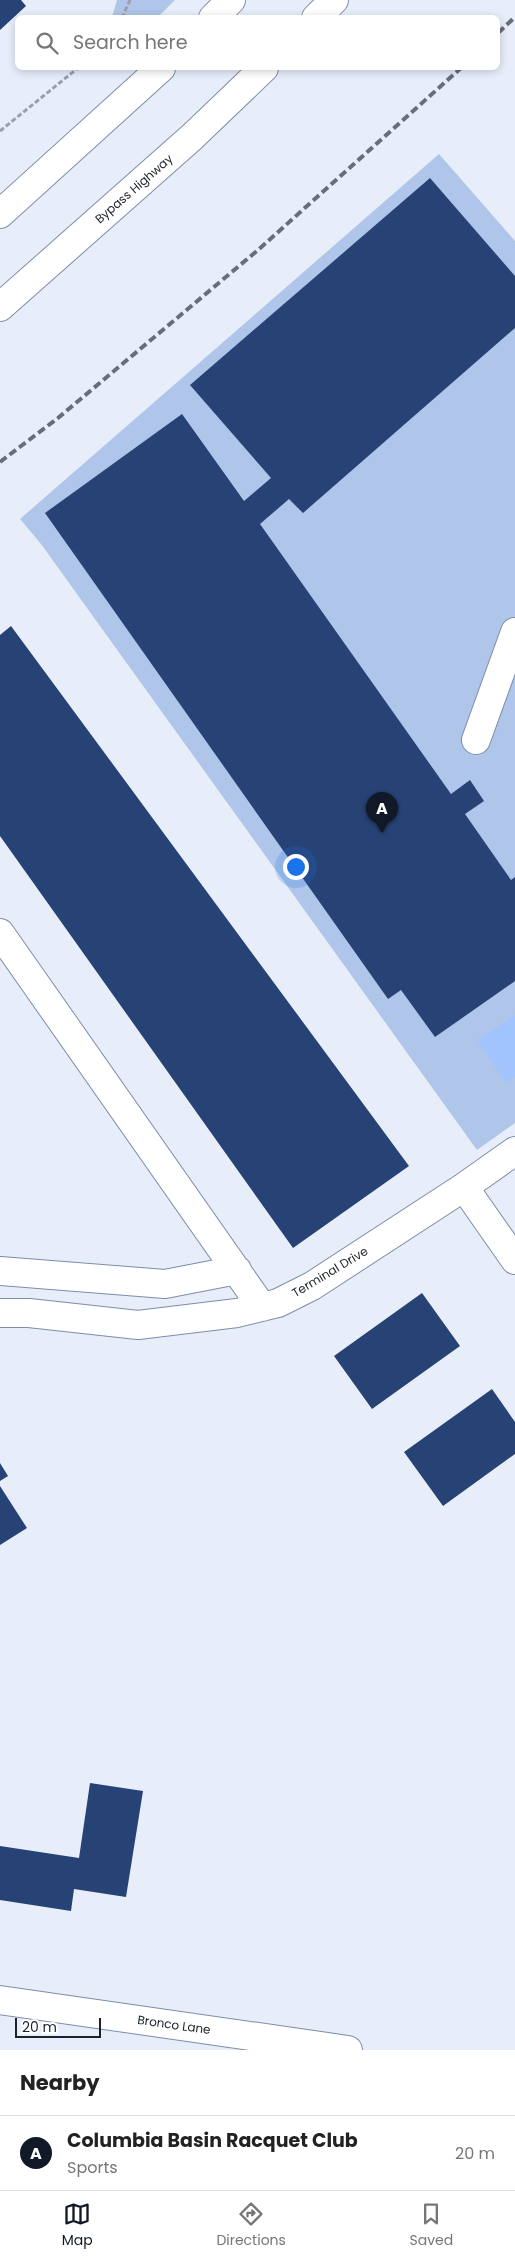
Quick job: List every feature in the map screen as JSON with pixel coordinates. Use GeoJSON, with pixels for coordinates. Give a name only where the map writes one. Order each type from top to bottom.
{"type":"FeatureCollection","features":[{"type":"Feature","properties":{"kind":"main road"},"geometry":{"type":"LineString","coordinates":[[216,15],[230,0]]}},
{"type":"Feature","properties":{"kind":"main road"},"geometry":{"type":"LineString","coordinates":[[319,15],[334,0]]}},
{"type":"Feature","properties":{"kind":"main road"},"geometry":{"type":"LineString","coordinates":[[0,214],[159,70]]}},
{"type":"Feature","properties":{"kind":"main road","name":"Bypass Highway"},"geometry":{"type":"LineString","coordinates":[[0,306],[192,138],[262,70]]}},
{"type":"Feature","properties":{"kind":"main road"},"geometry":{"type":"LineString","coordinates":[[476,740],[515,632]]}},
{"type":"Feature","properties":{"kind":"main road"},"geometry":{"type":"LineString","coordinates":[[0,933],[262,1307]]}},
{"type":"Feature","properties":{"kind":"main road","name":"Terminal Drive"},"geometry":{"type":"LineString","coordinates":[[0,1313],[29,1312],[138,1325],[237,1313],[278,1303],[312,1286],[515,1152]]}},
{"type":"Feature","properties":{"kind":"main road"},"geometry":{"type":"LineString","coordinates":[[464,1187],[515,1260]]}},
{"type":"Feature","properties":{"kind":"main road"},"geometry":{"type":"LineString","coordinates":[[0,1271],[165,1284],[237,1270]]}},
{"type":"Feature","properties":{"kind":"main road","name":"Bronco Lane"},"geometry":{"type":"LineString","coordinates":[[0,2000],[348,2050]]}},
{"type":"Feature","properties":{"kind":"path"},"geometry":{"type":"LineString","coordinates":[[123,15],[130,0]]}},
{"type":"Feature","properties":{"kind":"path"},"geometry":{"type":"LineString","coordinates":[[0,131],[76,70]]}},
{"type":"Feature","properties":{"kind":"shaded area"},"geometry":{"type":"Polygon","coordinates":[[[117,0],[175,0],[160,15],[113,15],[117,0]]]}},
{"type":"Feature","properties":{"kind":"shaded area"},"geometry":{"type":"Polygon","coordinates":[[[439,154],[515,241],[515,1123],[477,1150],[41,544],[20,519],[439,154]]]}},
{"type":"Feature","properties":{"kind":"shaded area"},"geometry":{"type":"Polygon","coordinates":[[[515,1015],[515,1077],[506,1083],[477,1040],[515,1015]]]}},
{"type":"Feature","properties":{"kind":"building"},"geometry":{"type":"Polygon","coordinates":[[[0,0],[21,0],[26,6],[0,30],[0,0]]]}},
{"type":"Feature","properties":{"kind":"building"},"geometry":{"type":"Polygon","coordinates":[[[430,178],[515,276],[515,328],[303,513],[289,499],[260,524],[451,794],[470,780],[484,801],[465,814],[511,880],[515,877],[515,981],[435,1037],[401,990],[388,999],[45,513],[182,414],[244,501],[271,478],[190,385],[430,178]]]}},
{"type":"Feature","properties":{"kind":"building"},"geometry":{"type":"Polygon","coordinates":[[[11,626],[409,1166],[293,1248],[0,836],[0,635],[11,626]]]}},
{"type":"Feature","properties":{"kind":"building"},"geometry":{"type":"Polygon","coordinates":[[[422,1293],[460,1346],[372,1409],[334,1356],[422,1293]]]}},
{"type":"Feature","properties":{"kind":"building"},"geometry":{"type":"Polygon","coordinates":[[[492,1389],[515,1422],[515,1454],[443,1506],[404,1452],[492,1389]]]}},
{"type":"Feature","properties":{"kind":"building"},"geometry":{"type":"Polygon","coordinates":[[[0,1463],[8,1476],[0,1481],[0,1463]]]}},
{"type":"Feature","properties":{"kind":"building"},"geometry":{"type":"Polygon","coordinates":[[[0,1486],[27,1528],[0,1545],[0,1486]]]}},
{"type":"Feature","properties":{"kind":"building"},"geometry":{"type":"Polygon","coordinates":[[[90,1783],[143,1791],[126,1897],[74,1889],[71,1911],[0,1900],[0,1846],[79,1858],[90,1783]]]}},
{"type":"Feature","properties":{"kind":"railway"},"geometry":{"type":"LineString","coordinates":[[500,31],[515,17]]}},
{"type":"Feature","properties":{"kind":"railway"},"geometry":{"type":"LineString","coordinates":[[0,462],[58,418],[258,250],[459,70]]}},
{"type":"Feature","properties":{"kind":"place","name":"Columbia Basin Racquet Club"},"geometry":{"type":"Point","coordinates":[382,833]}}]}
